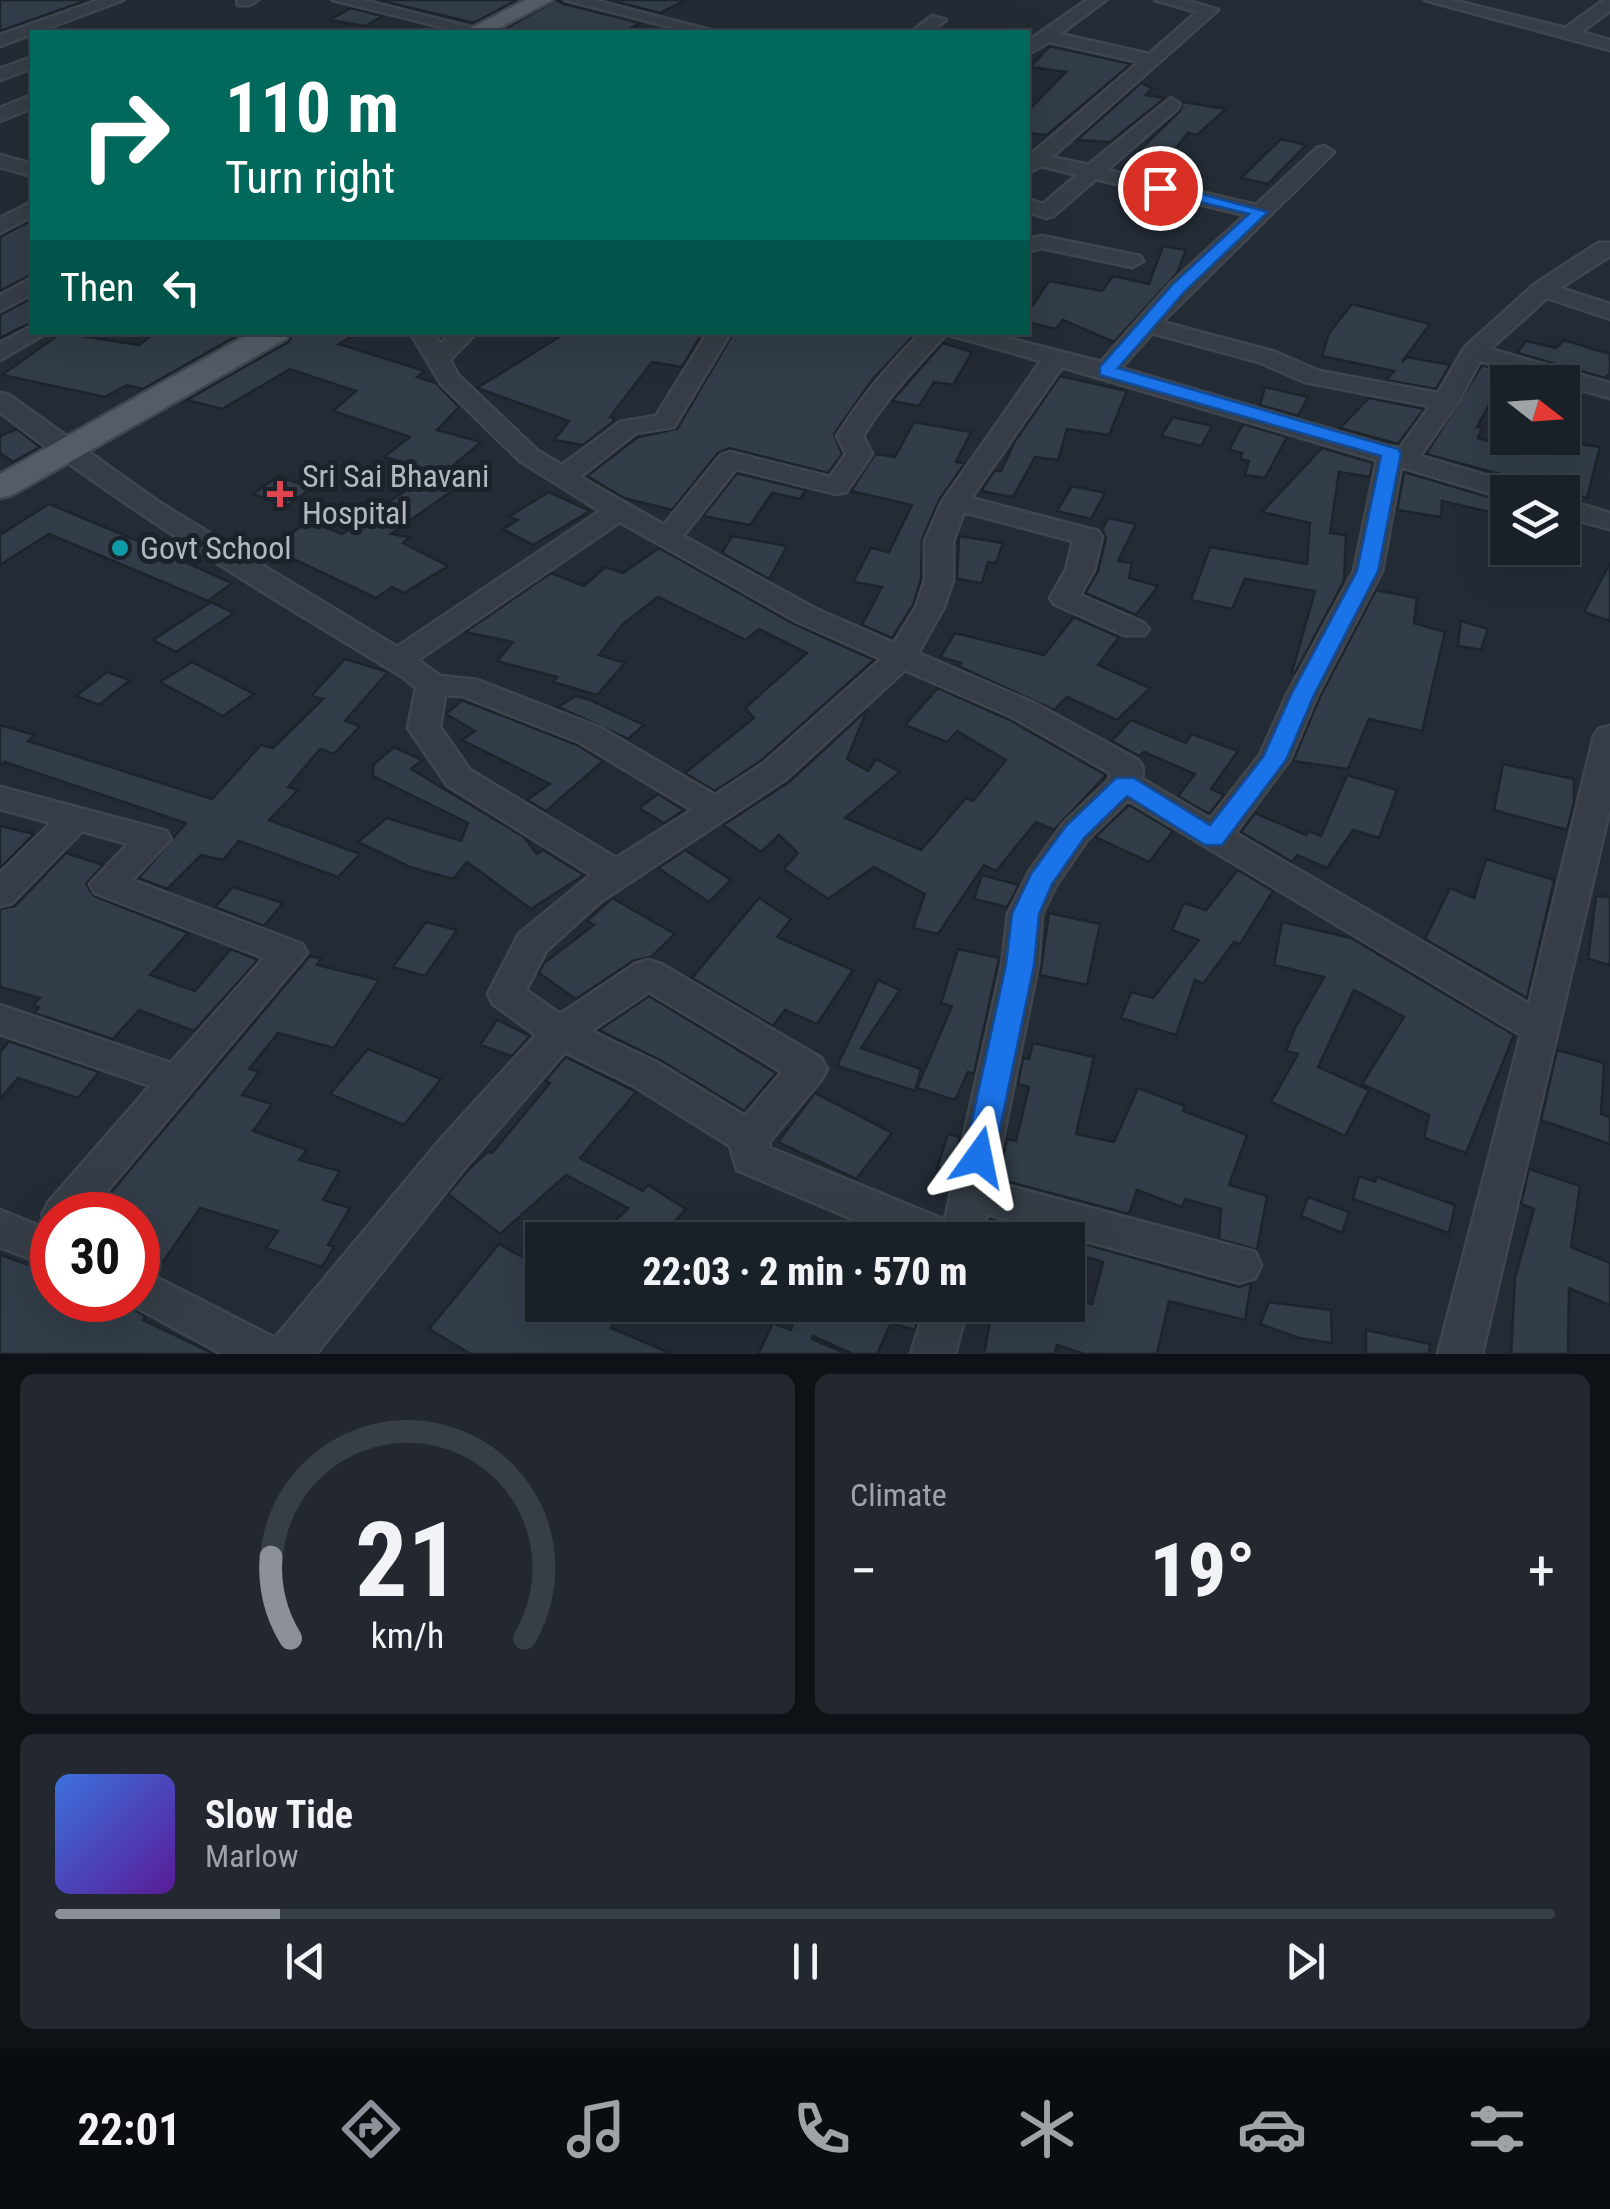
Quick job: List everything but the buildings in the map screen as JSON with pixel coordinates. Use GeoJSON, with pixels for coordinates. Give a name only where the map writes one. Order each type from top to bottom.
{"type":"FeatureCollection","features":[{"type":"Feature","properties":{"kind":"main road"},"geometry":{"type":"LineString","coordinates":[[481,30],[542,0]]}},
{"type":"Feature","properties":{"kind":"main road"},"geometry":{"type":"LineString","coordinates":[[0,488],[270,335]]}},
{"type":"Feature","properties":{"kind":"street"},"geometry":{"type":"LineString","coordinates":[[31,30],[114,0]]}},
{"type":"Feature","properties":{"kind":"street"},"geometry":{"type":"LineString","coordinates":[[341,0],[468,30]]}},
{"type":"Feature","properties":{"kind":"street"},"geometry":{"type":"LineString","coordinates":[[574,0],[702,30]]}},
{"type":"Feature","properties":{"kind":"street"},"geometry":{"type":"LineString","coordinates":[[1030,48],[1098,0]]}},
{"type":"Feature","properties":{"kind":"street"},"geometry":{"type":"LineString","coordinates":[[1032,164],[1210,10],[1163,0]]}},
{"type":"Feature","properties":{"kind":"street"},"geometry":{"type":"LineString","coordinates":[[1434,0],[1610,45]]}},
{"type":"Feature","properties":{"kind":"street"},"geometry":{"type":"LineString","coordinates":[[1568,34],[1610,4]]}},
{"type":"Feature","properties":{"kind":"street"},"geometry":{"type":"LineString","coordinates":[[922,30],[938,20]]}},
{"type":"Feature","properties":{"kind":"street"},"geometry":{"type":"LineString","coordinates":[[0,41],[30,30]]}},
{"type":"Feature","properties":{"kind":"street"},"geometry":{"type":"LineString","coordinates":[[1046,36],[1152,60]]}},
{"type":"Feature","properties":{"kind":"street"},"geometry":{"type":"LineString","coordinates":[[0,76],[30,63]]}},
{"type":"Feature","properties":{"kind":"street"},"geometry":{"type":"LineString","coordinates":[[0,116],[30,102]]}},
{"type":"Feature","properties":{"kind":"street"},"geometry":{"type":"LineString","coordinates":[[1030,206],[1046,212],[1171,104]]}},
{"type":"Feature","properties":{"kind":"street"},"geometry":{"type":"LineString","coordinates":[[1106,371],[1179,288],[1324,152]]}},
{"type":"Feature","properties":{"kind":"street"},"geometry":{"type":"LineString","coordinates":[[0,161],[30,169]]}},
{"type":"Feature","properties":{"kind":"street"},"geometry":{"type":"LineString","coordinates":[[1032,164],[1093,171],[1260,212]]}},
{"type":"Feature","properties":{"kind":"street"},"geometry":{"type":"LineString","coordinates":[[0,226],[30,209]]}},
{"type":"Feature","properties":{"kind":"street"},"geometry":{"type":"LineString","coordinates":[[1030,245],[1042,242],[1132,261]]}},
{"type":"Feature","properties":{"kind":"street"},"geometry":{"type":"LineString","coordinates":[[1214,838],[1274,760],[1302,695],[1368,571],[1399,455],[1445,402],[1474,352],[1542,289],[1606,248],[1610,250]]}},
{"type":"Feature","properties":{"kind":"street"},"geometry":{"type":"LineString","coordinates":[[0,304],[30,286]]}},
{"type":"Feature","properties":{"kind":"street"},"geometry":{"type":"LineString","coordinates":[[1542,289],[1610,312]]}},
{"type":"Feature","properties":{"kind":"street"},"geometry":{"type":"LineString","coordinates":[[1148,325],[1267,357],[1313,378],[1445,402]]}},
{"type":"Feature","properties":{"kind":"street"},"geometry":{"type":"LineString","coordinates":[[0,354],[32,335]]}},
{"type":"Feature","properties":{"kind":"street"},"geometry":{"type":"LineString","coordinates":[[424,335],[450,379],[529,456],[562,477],[806,615],[1023,710],[1126,768],[1125,784],[1075,832],[1040,881],[1026,914],[1020,965],[965,1222]]}},
{"type":"Feature","properties":{"kind":"street"},"geometry":{"type":"LineString","coordinates":[[437,359],[463,335]]}},
{"type":"Feature","properties":{"kind":"street"},"geometry":{"type":"LineString","coordinates":[[562,477],[630,427],[664,422],[718,335]]}},
{"type":"Feature","properties":{"kind":"street"},"geometry":{"type":"LineString","coordinates":[[667,538],[730,460],[837,486],[858,454],[850,436],[872,399],[895,370],[933,335]]}},
{"type":"Feature","properties":{"kind":"street"},"geometry":{"type":"LineString","coordinates":[[967,335],[1106,371],[1490,485]]}},
{"type":"Feature","properties":{"kind":"street"},"geometry":{"type":"LineString","coordinates":[[1474,352],[1610,391]]}},
{"type":"Feature","properties":{"kind":"street"},"geometry":{"type":"LineString","coordinates":[[749,1138],[645,1074],[560,1034],[506,994],[532,943],[588,893],[775,772],[900,658],[930,607],[939,580],[939,541],[955,502],[1055,359]]}},
{"type":"Feature","properties":{"kind":"street"},"geometry":{"type":"LineString","coordinates":[[0,400],[64,452],[195,539],[398,660],[432,685],[466,687],[590,736],[715,810]]}},
{"type":"Feature","properties":{"kind":"street"},"geometry":{"type":"LineString","coordinates":[[955,502],[1088,537],[1080,570],[1064,598],[1134,629]]}},
{"type":"Feature","properties":{"kind":"street"},"geometry":{"type":"LineString","coordinates":[[398,660],[619,511]]}},
{"type":"Feature","properties":{"kind":"street"},"geometry":{"type":"LineString","coordinates":[[1580,513],[1610,522]]}},
{"type":"Feature","properties":{"kind":"street"},"geometry":{"type":"LineString","coordinates":[[432,685],[424,728],[459,778],[616,874]]}},
{"type":"Feature","properties":{"kind":"street"},"geometry":{"type":"LineString","coordinates":[[1460,1354],[1542,1030],[1610,736]]}},
{"type":"Feature","properties":{"kind":"street"},"geometry":{"type":"LineString","coordinates":[[1125,784],[1542,1030]]}},
{"type":"Feature","properties":{"kind":"street"},"geometry":{"type":"LineString","coordinates":[[0,798],[154,839],[107,884],[289,953],[180,1081],[78,1192]]}},
{"type":"Feature","properties":{"kind":"street"},"geometry":{"type":"LineString","coordinates":[[0,894],[76,817]]}},
{"type":"Feature","properties":{"kind":"street"},"geometry":{"type":"LineString","coordinates":[[288,1354],[454,1152],[560,1034],[648,974],[808,1068],[749,1138],[751,1158],[904,1222]]}},
{"type":"Feature","properties":{"kind":"street"},"geometry":{"type":"LineString","coordinates":[[0,1019],[180,1081]]}},
{"type":"Feature","properties":{"kind":"street"},"geometry":{"type":"LineString","coordinates":[[972,1193],[1240,1265]]}},
{"type":"Feature","properties":{"kind":"street"},"geometry":{"type":"LineString","coordinates":[[160,1298],[264,1354]]}},
{"type":"Feature","properties":{"kind":"street"},"geometry":{"type":"LineString","coordinates":[[933,1354],[941,1322]]}},
{"type":"Feature","properties":{"kind":"place","name":"Sri Sai Bhavani Hospital"},"geometry":{"type":"Point","coordinates":[280,494]}},
{"type":"Feature","properties":{"kind":"place","name":"Govt School"},"geometry":{"type":"Point","coordinates":[120,548]}},
{"type":"Feature","properties":{"kind":"route"},"geometry":{"type":"LineString","coordinates":[[979,1157],[1020,965],[1026,914],[1040,881],[1075,832],[1125,784],[1214,838],[1274,760],[1302,695],[1368,571],[1392,453],[1106,371],[1179,288],[1260,212],[1160,188]]}}]}
